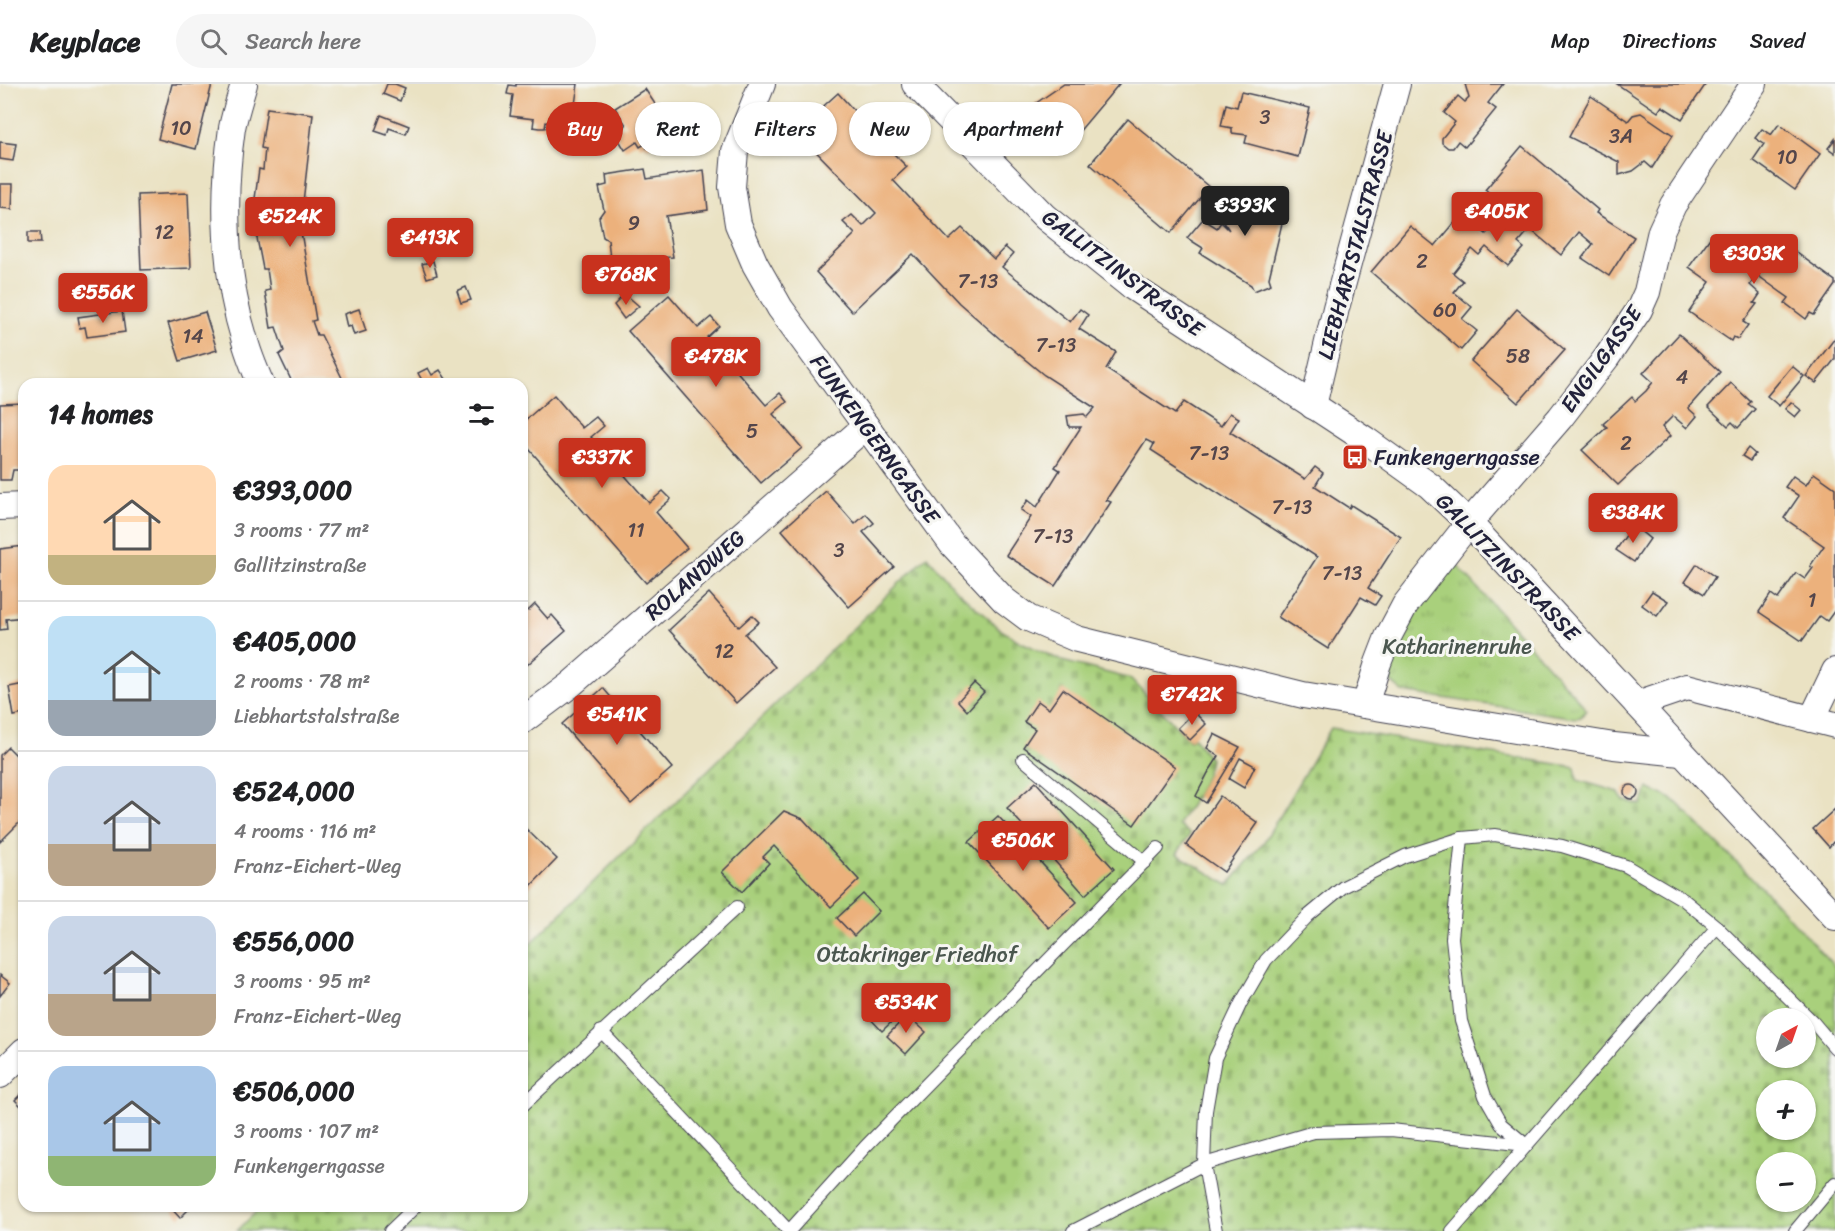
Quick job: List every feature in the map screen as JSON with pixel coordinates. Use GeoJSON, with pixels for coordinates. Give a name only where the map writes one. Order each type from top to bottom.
{"type":"FeatureCollection","features":[{"type":"Feature","properties":{"kind":"street"},"geometry":{"type":"LineString","coordinates":[[244,84],[232,126],[227,182],[227,235],[232,287],[244,340],[259,378]]}},
{"type":"Feature","properties":{"kind":"street","name":"FUNKENGERNGASSE"},"geometry":{"type":"LineString","coordinates":[[762,84],[735,151],[732,187],[738,224],[755,264],[780,308],[952,544],[1004,600],[1028,618],[1077,639],[1303,695],[1614,746],[1681,753]]}},
{"type":"Feature","properties":{"kind":"street","name":"GALLITZINSTRASSE"},"geometry":{"type":"LineString","coordinates":[[915,84],[1045,218],[1131,286],[1366,440],[1430,486],[1469,523],[1835,917]]}},
{"type":"Feature","properties":{"kind":"street","name":"LIEBHARTSTALSTRASSE"},"geometry":{"type":"LineString","coordinates":[[1313,406],[1336,308],[1397,84]]}},
{"type":"Feature","properties":{"kind":"street","name":"ENGILGASSE"},"geometry":{"type":"LineString","coordinates":[[1469,523],[1560,418],[1607,357],[1639,310],[1647,292],[1661,231],[1673,205],[1754,84]]}},
{"type":"Feature","properties":{"kind":"street","name":"ROLANDWEG"},"geometry":{"type":"LineString","coordinates":[[528,716],[570,685],[866,426]]}},
{"type":"Feature","properties":{"kind":"street"},"geometry":{"type":"LineString","coordinates":[[0,507],[18,506]]}},
{"type":"Feature","properties":{"kind":"street"},"geometry":{"type":"LineString","coordinates":[[1365,705],[1378,663],[1397,618],[1469,523]]}},
{"type":"Feature","properties":{"kind":"street"},"geometry":{"type":"LineString","coordinates":[[1637,704],[1687,687],[1824,722],[1835,671]]}},
{"type":"Feature","properties":{"kind":"street"},"geometry":{"type":"LineString","coordinates":[[0,1075],[18,1058]]}},
{"type":"Feature","properties":{"kind":"lane"},"geometry":{"type":"LineString","coordinates":[[1023,759],[1144,862]]}},
{"type":"Feature","properties":{"kind":"lane"},"geometry":{"type":"LineString","coordinates":[[1215,1231],[1203,1164],[1206,1111],[1215,1058],[1241,1003],[1266,960],[1308,916],[1343,887],[1405,856],[1462,838],[1495,835],[1562,846],[1626,866],[1684,900],[1717,927],[1813,1022],[1835,1048]]}},
{"type":"Feature","properties":{"kind":"lane"},"geometry":{"type":"LineString","coordinates":[[1462,838],[1452,938],[1461,1021],[1485,1096],[1501,1124],[1526,1145]]}},
{"type":"Feature","properties":{"kind":"lane"},"geometry":{"type":"LineString","coordinates":[[601,1031],[789,1231],[865,1147],[1158,848]]}},
{"type":"Feature","properties":{"kind":"lane"},"geometry":{"type":"LineString","coordinates":[[528,1100],[737,906]]}},
{"type":"Feature","properties":{"kind":"lane"},"geometry":{"type":"LineString","coordinates":[[1452,1231],[1717,927]]}},
{"type":"Feature","properties":{"kind":"lane"},"geometry":{"type":"LineString","coordinates":[[1073,1231],[1203,1164],[1314,1132],[1391,1130],[1526,1145]]}},
{"type":"Feature","properties":{"kind":"lane"},"geometry":{"type":"LineString","coordinates":[[1795,1231],[1835,1183]]}},
{"type":"Feature","properties":{"kind":"lane"},"geometry":{"type":"LineString","coordinates":[[390,1231],[410,1212]]}},
{"type":"Feature","properties":{"kind":"green space","name":"Ottakringer Friedhof"},"geometry":{"type":"Polygon","coordinates":[[[927,556],[953,587],[1001,630],[1062,661],[1131,679],[1189,740],[1194,738],[1210,759],[1202,785],[1178,825],[1190,834],[1177,854],[1228,885],[1264,842],[1331,728],[1575,767],[1577,780],[1618,792],[1623,800],[1641,805],[1648,788],[1674,800],[1763,889],[1835,967],[1835,1231],[237,1231],[256,1212],[528,1212],[528,946],[927,556]]]}},
{"type":"Feature","properties":{"kind":"green space","name":"Katharinenruhe"},"geometry":{"type":"Polygon","coordinates":[[[1455,563],[1584,706],[1586,710],[1581,717],[1403,692],[1391,682],[1388,669],[1398,643],[1417,608],[1455,563]]]}},
{"type":"Feature","properties":{"kind":"building"},"geometry":{"type":"Polygon","coordinates":[[[172,84],[212,84],[196,149],[158,139],[172,84]]]}},
{"type":"Feature","properties":{"kind":"building"},"geometry":{"type":"Polygon","coordinates":[[[387,84],[405,88],[400,101],[383,94],[387,84]]]}},
{"type":"Feature","properties":{"kind":"building"},"geometry":{"type":"Polygon","coordinates":[[[516,84],[578,84],[575,102],[546,102],[545,128],[533,127],[534,119],[510,116],[513,95],[507,94],[509,85],[516,86],[516,84]]]}},
{"type":"Feature","properties":{"kind":"building"},"geometry":{"type":"Polygon","coordinates":[[[1064,84],[1119,84],[1084,126],[1084,102],[1038,102],[1064,84]]]}},
{"type":"Feature","properties":{"kind":"building"},"geometry":{"type":"Polygon","coordinates":[[[1465,84],[1503,84],[1488,103],[1496,109],[1465,147],[1458,141],[1453,148],[1448,148],[1442,143],[1442,138],[1455,122],[1444,113],[1458,96],[1465,102],[1469,98],[1465,84]]]}},
{"type":"Feature","properties":{"kind":"building"},"geometry":{"type":"Polygon","coordinates":[[[1617,84],[1706,84],[1682,119],[1662,106],[1658,112],[1617,84]]]}},
{"type":"Feature","properties":{"kind":"building"},"geometry":{"type":"Polygon","coordinates":[[[645,89],[654,102],[635,102],[635,143],[625,150],[623,127],[626,125],[623,120],[623,103],[645,89]]]}},
{"type":"Feature","properties":{"kind":"building"},"geometry":{"type":"Polygon","coordinates":[[[1241,92],[1310,108],[1298,157],[1245,143],[1247,135],[1232,133],[1232,128],[1221,126],[1226,104],[1237,107],[1241,92]]]}},
{"type":"Feature","properties":{"kind":"building"},"geometry":{"type":"Polygon","coordinates":[[[838,93],[849,105],[849,156],[896,156],[907,167],[893,180],[949,240],[962,228],[994,259],[1005,247],[1013,254],[1002,267],[1070,322],[1080,309],[1088,315],[1079,329],[1116,352],[1106,369],[1175,414],[1184,402],[1221,426],[1230,413],[1239,418],[1230,432],[1305,479],[1315,467],[1323,473],[1315,486],[1349,508],[1351,505],[1401,537],[1368,588],[1381,596],[1375,605],[1361,597],[1328,649],[1278,617],[1317,557],[1151,450],[1154,444],[1146,440],[1106,500],[1111,502],[1055,586],[1006,555],[1031,517],[1021,510],[1028,500],[1037,507],[1060,470],[1055,467],[1081,427],[1069,427],[1067,416],[1084,414],[1087,417],[1095,408],[1044,375],[999,338],[959,303],[913,254],[852,312],[816,272],[855,234],[843,222],[852,215],[863,226],[876,213],[820,156],[837,156],[837,102],[828,102],[838,93]]]}},
{"type":"Feature","properties":{"kind":"building"},"geometry":{"type":"Polygon","coordinates":[[[1591,96],[1628,121],[1633,115],[1641,113],[1673,135],[1652,168],[1645,162],[1633,171],[1619,175],[1619,162],[1569,137],[1591,96]]]}},
{"type":"Feature","properties":{"kind":"building"},"geometry":{"type":"Polygon","coordinates":[[[267,108],[313,114],[302,211],[295,212],[296,227],[300,226],[316,320],[312,321],[317,335],[321,335],[342,378],[290,378],[279,355],[284,351],[276,327],[271,328],[265,291],[270,290],[267,269],[263,269],[256,233],[261,232],[261,206],[254,206],[259,169],[263,170],[265,149],[261,148],[267,108]]]}},
{"type":"Feature","properties":{"kind":"building"},"geometry":{"type":"Polygon","coordinates":[[[381,115],[409,126],[406,134],[389,128],[387,135],[375,131],[381,115]]]}},
{"type":"Feature","properties":{"kind":"building"},"geometry":{"type":"Polygon","coordinates":[[[1128,119],[1209,187],[1171,233],[1090,164],[1128,119]]]}},
{"type":"Feature","properties":{"kind":"building"},"geometry":{"type":"Polygon","coordinates":[[[1779,124],[1820,154],[1795,190],[1753,160],[1764,144],[1755,138],[1762,129],[1771,135],[1779,124]]]}},
{"type":"Feature","properties":{"kind":"building"},"geometry":{"type":"Polygon","coordinates":[[[1835,139],[1835,153],[1828,148],[1835,139]]]}},
{"type":"Feature","properties":{"kind":"building"},"geometry":{"type":"Polygon","coordinates":[[[0,142],[16,144],[13,161],[0,159],[0,142]]]}},
{"type":"Feature","properties":{"kind":"building"},"geometry":{"type":"Polygon","coordinates":[[[1522,146],[1598,210],[1596,213],[1634,237],[1609,276],[1582,258],[1593,244],[1579,232],[1561,255],[1530,229],[1518,243],[1524,248],[1508,266],[1486,247],[1479,255],[1472,249],[1453,273],[1463,281],[1454,292],[1472,307],[1462,319],[1477,331],[1461,350],[1371,272],[1410,226],[1435,246],[1462,214],[1486,234],[1507,209],[1485,190],[1522,146]]]}},
{"type":"Feature","properties":{"kind":"building"},"geometry":{"type":"Polygon","coordinates":[[[645,169],[647,179],[704,170],[708,210],[666,216],[673,257],[658,258],[658,266],[643,282],[621,286],[612,276],[608,240],[603,237],[599,217],[604,210],[599,187],[607,185],[606,175],[645,169]]]}},
{"type":"Feature","properties":{"kind":"building"},"geometry":{"type":"Polygon","coordinates":[[[0,184],[13,184],[12,209],[0,208],[0,184]]]}},
{"type":"Feature","properties":{"kind":"building"},"geometry":{"type":"Polygon","coordinates":[[[1240,188],[1253,192],[1254,189],[1288,198],[1269,278],[1271,284],[1254,291],[1251,285],[1200,253],[1203,248],[1187,238],[1203,219],[1217,228],[1221,222],[1229,230],[1224,222],[1226,212],[1233,211],[1240,188]]]}},
{"type":"Feature","properties":{"kind":"building"},"geometry":{"type":"Polygon","coordinates":[[[188,193],[191,268],[141,270],[138,195],[188,193]]]}},
{"type":"Feature","properties":{"kind":"building"},"geometry":{"type":"Polygon","coordinates":[[[451,230],[454,248],[445,250],[442,231],[451,230]]]}},
{"type":"Feature","properties":{"kind":"building"},"geometry":{"type":"Polygon","coordinates":[[[28,232],[40,232],[41,243],[28,243],[28,232]]]}},
{"type":"Feature","properties":{"kind":"building"},"geometry":{"type":"Polygon","coordinates":[[[1712,235],[1755,270],[1778,239],[1835,281],[1835,285],[1814,315],[1810,313],[1806,319],[1785,303],[1789,298],[1757,275],[1750,285],[1760,294],[1754,303],[1757,304],[1743,322],[1748,325],[1738,339],[1733,337],[1731,341],[1689,312],[1710,282],[1689,267],[1712,235]]]}},
{"type":"Feature","properties":{"kind":"building"},"geometry":{"type":"Polygon","coordinates":[[[433,261],[437,275],[427,278],[422,264],[433,261]]]}},
{"type":"Feature","properties":{"kind":"building"},"geometry":{"type":"Polygon","coordinates":[[[466,287],[471,300],[461,303],[457,291],[466,287]]]}},
{"type":"Feature","properties":{"kind":"building"},"geometry":{"type":"Polygon","coordinates":[[[87,288],[88,299],[71,300],[70,289],[87,288]]]}},
{"type":"Feature","properties":{"kind":"building"},"geometry":{"type":"Polygon","coordinates":[[[625,294],[639,306],[624,319],[614,305],[625,294]]]}},
{"type":"Feature","properties":{"kind":"building"},"geometry":{"type":"Polygon","coordinates":[[[669,295],[698,328],[711,317],[719,326],[707,337],[766,405],[780,393],[787,402],[773,414],[802,448],[761,483],[628,331],[669,295]]]}},
{"type":"Feature","properties":{"kind":"building"},"geometry":{"type":"Polygon","coordinates":[[[359,309],[366,331],[354,335],[351,326],[347,327],[344,314],[359,309]]]}},
{"type":"Feature","properties":{"kind":"building"},"geometry":{"type":"Polygon","coordinates":[[[1517,309],[1565,350],[1518,403],[1471,361],[1517,309]]]}},
{"type":"Feature","properties":{"kind":"building"},"geometry":{"type":"Polygon","coordinates":[[[122,311],[125,332],[87,337],[85,327],[80,328],[78,317],[122,311]]]}},
{"type":"Feature","properties":{"kind":"building"},"geometry":{"type":"Polygon","coordinates":[[[205,312],[217,350],[180,361],[168,323],[205,312]]]}},
{"type":"Feature","properties":{"kind":"building"},"geometry":{"type":"Polygon","coordinates":[[[1679,334],[1720,372],[1688,408],[1697,416],[1687,428],[1673,416],[1662,427],[1670,436],[1618,485],[1582,450],[1607,427],[1603,424],[1632,397],[1635,401],[1646,391],[1653,382],[1643,373],[1679,334]]]}},
{"type":"Feature","properties":{"kind":"building"},"geometry":{"type":"Polygon","coordinates":[[[1835,338],[1835,359],[1816,383],[1806,376],[1835,338]]]}},
{"type":"Feature","properties":{"kind":"building"},"geometry":{"type":"Polygon","coordinates":[[[1792,366],[1804,376],[1779,406],[1767,396],[1792,366]]]}},
{"type":"Feature","properties":{"kind":"building"},"geometry":{"type":"Polygon","coordinates":[[[428,368],[432,375],[440,370],[445,378],[421,378],[418,373],[428,368]]]}},
{"type":"Feature","properties":{"kind":"building"},"geometry":{"type":"Polygon","coordinates":[[[1731,383],[1751,402],[1748,404],[1755,409],[1738,428],[1732,422],[1728,426],[1708,407],[1731,383]]]}},
{"type":"Feature","properties":{"kind":"building"},"geometry":{"type":"Polygon","coordinates":[[[554,395],[582,428],[596,417],[604,426],[591,437],[649,503],[663,491],[671,499],[656,512],[687,548],[646,583],[528,448],[528,418],[554,395]]]}},
{"type":"Feature","properties":{"kind":"building"},"geometry":{"type":"Polygon","coordinates":[[[1791,402],[1801,410],[1795,417],[1785,409],[1791,402]]]}},
{"type":"Feature","properties":{"kind":"building"},"geometry":{"type":"Polygon","coordinates":[[[18,403],[18,470],[13,470],[11,480],[0,480],[0,404],[18,403]]]}},
{"type":"Feature","properties":{"kind":"building"},"geometry":{"type":"Polygon","coordinates":[[[1748,448],[1755,454],[1750,461],[1742,456],[1748,448]]]}},
{"type":"Feature","properties":{"kind":"building"},"geometry":{"type":"Polygon","coordinates":[[[1814,473],[1835,488],[1835,610],[1827,621],[1820,616],[1802,641],[1759,612],[1771,594],[1778,599],[1796,573],[1805,579],[1813,568],[1810,566],[1824,546],[1784,518],[1799,496],[1785,487],[1793,476],[1806,485],[1814,473]]]}},
{"type":"Feature","properties":{"kind":"building"},"geometry":{"type":"Polygon","coordinates":[[[826,491],[855,524],[866,514],[874,523],[863,532],[894,567],[849,607],[782,530],[826,491]]]}},
{"type":"Feature","properties":{"kind":"building"},"geometry":{"type":"Polygon","coordinates":[[[1633,525],[1650,539],[1634,562],[1616,550],[1633,525]]]}},
{"type":"Feature","properties":{"kind":"building"},"geometry":{"type":"Polygon","coordinates":[[[18,547],[18,618],[6,619],[7,629],[0,630],[0,549],[18,547]]]}},
{"type":"Feature","properties":{"kind":"building"},"geometry":{"type":"Polygon","coordinates":[[[1697,564],[1715,577],[1704,594],[1685,582],[1697,564]]]}},
{"type":"Feature","properties":{"kind":"building"},"geometry":{"type":"Polygon","coordinates":[[[1652,591],[1668,601],[1657,616],[1642,605],[1652,591]]]}},
{"type":"Feature","properties":{"kind":"building"},"geometry":{"type":"Polygon","coordinates":[[[709,593],[739,627],[752,615],[759,622],[745,634],[775,667],[736,703],[669,630],[709,593]]]}},
{"type":"Feature","properties":{"kind":"building"},"geometry":{"type":"Polygon","coordinates":[[[535,604],[548,619],[552,615],[566,631],[528,664],[528,611],[535,604]]]}},
{"type":"Feature","properties":{"kind":"building"},"geometry":{"type":"Polygon","coordinates":[[[974,683],[984,692],[967,711],[958,701],[974,683]]]}},
{"type":"Feature","properties":{"kind":"building"},"geometry":{"type":"Polygon","coordinates":[[[18,685],[18,715],[14,716],[9,687],[18,685]]]}},
{"type":"Feature","properties":{"kind":"building"},"geometry":{"type":"Polygon","coordinates":[[[603,688],[672,768],[631,804],[562,724],[603,688]]]}},
{"type":"Feature","properties":{"kind":"building"},"geometry":{"type":"Polygon","coordinates":[[[1063,689],[1175,767],[1134,825],[1023,747],[1035,729],[1024,722],[1038,701],[1049,709],[1063,689]]]}},
{"type":"Feature","properties":{"kind":"building"},"geometry":{"type":"Polygon","coordinates":[[[1194,712],[1206,724],[1190,740],[1178,728],[1194,712]]]}},
{"type":"Feature","properties":{"kind":"building"},"geometry":{"type":"Polygon","coordinates":[[[1214,734],[1240,747],[1206,803],[1196,796],[1219,756],[1207,748],[1214,734]]]}},
{"type":"Feature","properties":{"kind":"building"},"geometry":{"type":"Polygon","coordinates":[[[8,747],[18,757],[18,824],[0,842],[0,755],[8,747]]]}},
{"type":"Feature","properties":{"kind":"building"},"geometry":{"type":"Polygon","coordinates":[[[1240,758],[1255,766],[1244,788],[1229,779],[1240,758]]]}},
{"type":"Feature","properties":{"kind":"building"},"geometry":{"type":"Polygon","coordinates":[[[1036,782],[1114,869],[1085,895],[1007,808],[1036,782]]]}},
{"type":"Feature","properties":{"kind":"building"},"geometry":{"type":"Polygon","coordinates":[[[1628,785],[1634,785],[1638,792],[1634,799],[1628,799],[1624,795],[1624,789],[1628,785]]]}},
{"type":"Feature","properties":{"kind":"building"},"geometry":{"type":"Polygon","coordinates":[[[1220,796],[1258,823],[1224,872],[1186,845],[1220,796]]]}},
{"type":"Feature","properties":{"kind":"building"},"geometry":{"type":"Polygon","coordinates":[[[1835,809],[1835,844],[1833,842],[1829,847],[1813,829],[1835,809]]]}},
{"type":"Feature","properties":{"kind":"building"},"geometry":{"type":"Polygon","coordinates":[[[784,811],[803,819],[859,880],[831,907],[774,846],[763,857],[769,863],[742,892],[722,872],[784,811]]]}},
{"type":"Feature","properties":{"kind":"building"},"geometry":{"type":"Polygon","coordinates":[[[998,816],[1077,902],[1049,928],[969,842],[998,816]]]}},
{"type":"Feature","properties":{"kind":"building"},"geometry":{"type":"Polygon","coordinates":[[[528,831],[557,859],[528,889],[528,831]]]}},
{"type":"Feature","properties":{"kind":"building"},"geometry":{"type":"Polygon","coordinates":[[[863,894],[879,911],[854,936],[837,918],[863,894]]]}},
{"type":"Feature","properties":{"kind":"building"},"geometry":{"type":"Polygon","coordinates":[[[0,975],[10,983],[0,996],[0,975]]]}},
{"type":"Feature","properties":{"kind":"building"},"geometry":{"type":"Polygon","coordinates":[[[886,993],[903,1011],[882,1031],[865,1013],[886,993]]]}},
{"type":"Feature","properties":{"kind":"building"},"geometry":{"type":"Polygon","coordinates":[[[907,1015],[926,1032],[906,1054],[887,1036],[907,1015]]]}},
{"type":"Feature","properties":{"kind":"building"},"geometry":{"type":"Polygon","coordinates":[[[174,1212],[186,1212],[180,1218],[174,1212]]]}},
{"type":"Feature","properties":{"kind":"place","name":"Funkengerngasse"},"geometry":{"type":"Point","coordinates":[1355,457]}}]}
